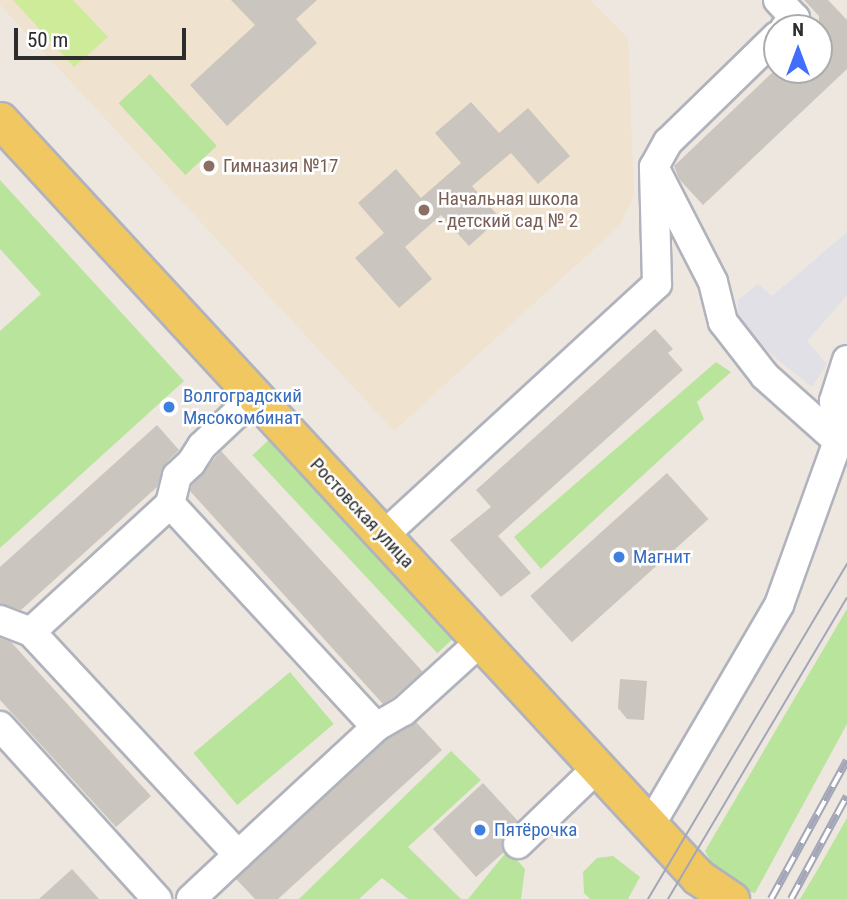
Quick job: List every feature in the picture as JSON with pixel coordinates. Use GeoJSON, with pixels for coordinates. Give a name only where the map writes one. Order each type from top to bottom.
{"type":"FeatureCollection","features":[{"type":"Feature","properties":{"kind":"main road","name":"Ростовская улица"},"geometry":{"type":"LineString","coordinates":[[5,136],[254,397],[698,877],[731,899]]}},
{"type":"Feature","properties":{"kind":"street"},"geometry":{"type":"LineString","coordinates":[[778,0],[791,14]]}},
{"type":"Feature","properties":{"kind":"street"},"geometry":{"type":"LineString","coordinates":[[383,536],[657,284],[654,167],[668,142],[763,50]]}},
{"type":"Feature","properties":{"kind":"street"},"geometry":{"type":"LineString","coordinates":[[654,167],[713,282],[723,323],[765,376],[838,440]]}},
{"type":"Feature","properties":{"kind":"street"},"geometry":{"type":"LineString","coordinates":[[651,824],[779,606],[838,440],[847,360]]}},
{"type":"Feature","properties":{"kind":"street"},"geometry":{"type":"LineString","coordinates":[[31,632],[170,504],[177,476],[202,446],[254,397]]}},
{"type":"Feature","properties":{"kind":"street"},"geometry":{"type":"LineString","coordinates":[[170,504],[376,727]]}},
{"type":"Feature","properties":{"kind":"street"},"geometry":{"type":"LineString","coordinates":[[0,620],[31,632],[237,855]]}},
{"type":"Feature","properties":{"kind":"street"},"geometry":{"type":"LineString","coordinates":[[191,899],[376,727],[404,711],[481,641]]}},
{"type":"Feature","properties":{"kind":"street"},"geometry":{"type":"LineString","coordinates":[[0,726],[157,899]]}},
{"type":"Feature","properties":{"kind":"street"},"geometry":{"type":"LineString","coordinates":[[518,844],[597,766]]}},
{"type":"Feature","properties":{"kind":"shaded area","name":"Начальная школа - детский сад № 2"},"geometry":{"type":"Polygon","coordinates":[[[0,0],[590,0],[628,38],[634,196],[619,226],[394,431],[0,5],[0,0]]]}},
{"type":"Feature","properties":{"kind":"shaded area"},"geometry":{"type":"Polygon","coordinates":[[[847,232],[847,295],[807,341],[827,364],[812,387],[772,355],[738,320],[738,300],[758,284],[772,296],[847,232]]]}},
{"type":"Feature","properties":{"kind":"green space"},"geometry":{"type":"Polygon","coordinates":[[[13,0],[73,0],[108,37],[74,67],[13,0]]]}},
{"type":"Feature","properties":{"kind":"green space"},"geometry":{"type":"Polygon","coordinates":[[[150,74],[217,146],[185,175],[119,103],[150,74]]]}},
{"type":"Feature","properties":{"kind":"green space"},"geometry":{"type":"Polygon","coordinates":[[[0,180],[184,381],[0,548],[0,331],[41,294],[0,249],[0,180]]]}},
{"type":"Feature","properties":{"kind":"green space"},"geometry":{"type":"Polygon","coordinates":[[[716,362],[731,372],[697,402],[704,419],[541,569],[514,537],[716,362]]]}},
{"type":"Feature","properties":{"kind":"green space"},"geometry":{"type":"Polygon","coordinates":[[[273,436],[458,634],[437,653],[253,455],[273,436]]]}},
{"type":"Feature","properties":{"kind":"green space"},"geometry":{"type":"Polygon","coordinates":[[[847,609],[847,724],[755,893],[736,889],[717,874],[705,851],[847,609]]]}},
{"type":"Feature","properties":{"kind":"green space"},"geometry":{"type":"Polygon","coordinates":[[[290,672],[334,724],[237,805],[193,753],[290,672]]]}},
{"type":"Feature","properties":{"kind":"green space"},"geometry":{"type":"Polygon","coordinates":[[[451,751],[481,780],[408,847],[461,899],[408,899],[382,878],[359,899],[299,899],[451,751]]]}},
{"type":"Feature","properties":{"kind":"green space"},"geometry":{"type":"Polygon","coordinates":[[[847,818],[847,899],[800,899],[818,869],[847,818]]]}},
{"type":"Feature","properties":{"kind":"green space"},"geometry":{"type":"Polygon","coordinates":[[[508,850],[525,869],[521,899],[468,899],[508,850]]]}},
{"type":"Feature","properties":{"kind":"green space"},"geometry":{"type":"Polygon","coordinates":[[[613,856],[640,877],[628,899],[590,899],[584,893],[583,872],[597,858],[613,856]]]}},
{"type":"Feature","properties":{"kind":"building","name":"Гимназия №17"},"geometry":{"type":"Polygon","coordinates":[[[231,0],[317,0],[296,19],[317,43],[227,126],[190,85],[255,25],[231,0]]]}},
{"type":"Feature","properties":{"kind":"building"},"geometry":{"type":"Polygon","coordinates":[[[804,0],[828,0],[847,20],[847,69],[833,82],[833,14],[817,14],[804,0]]]}},
{"type":"Feature","properties":{"kind":"building"},"geometry":{"type":"Polygon","coordinates":[[[763,81],[763,84],[831,84],[703,205],[679,179],[674,166],[763,81]]]}},
{"type":"Feature","properties":{"kind":"building"},"geometry":{"type":"Polygon","coordinates":[[[471,102],[499,133],[528,108],[570,156],[538,184],[511,153],[472,186],[500,218],[469,246],[441,215],[405,247],[432,279],[399,308],[355,258],[384,233],[358,203],[396,169],[421,198],[461,163],[435,133],[471,102]]]}},
{"type":"Feature","properties":{"kind":"building"},"geometry":{"type":"Polygon","coordinates":[[[655,329],[673,349],[668,353],[683,370],[498,536],[531,573],[501,597],[450,540],[491,507],[476,490],[655,329]]]}},
{"type":"Feature","properties":{"kind":"building"},"geometry":{"type":"Polygon","coordinates":[[[157,425],[179,450],[165,464],[157,487],[21,610],[0,604],[0,567],[157,425]]]}},
{"type":"Feature","properties":{"kind":"building"},"geometry":{"type":"Polygon","coordinates":[[[221,451],[423,672],[394,697],[383,704],[190,491],[221,451]]]}},
{"type":"Feature","properties":{"kind":"building","name":"Магнит"},"geometry":{"type":"Polygon","coordinates":[[[667,473],[708,519],[572,642],[530,596],[667,473]]]}},
{"type":"Feature","properties":{"kind":"building"},"geometry":{"type":"Polygon","coordinates":[[[0,638],[11,642],[151,796],[116,827],[0,700],[0,638]]]}},
{"type":"Feature","properties":{"kind":"building"},"geometry":{"type":"Polygon","coordinates":[[[620,679],[647,681],[644,720],[627,719],[618,708],[620,679]]]}},
{"type":"Feature","properties":{"kind":"building"},"geometry":{"type":"Polygon","coordinates":[[[416,722],[442,750],[278,899],[255,899],[236,879],[386,740],[416,722]]]}},
{"type":"Feature","properties":{"kind":"building","name":"Пятёрочка"},"geometry":{"type":"Polygon","coordinates":[[[483,783],[518,821],[502,839],[504,852],[476,877],[433,829],[483,783]]]}},
{"type":"Feature","properties":{"kind":"building"},"geometry":{"type":"Polygon","coordinates":[[[72,869],[99,899],[39,899],[72,869]]]}},
{"type":"Feature","properties":{"kind":"tram line"},"geometry":{"type":"LineString","coordinates":[[648,899],[847,564]]}},
{"type":"Feature","properties":{"kind":"tram line"},"geometry":{"type":"LineString","coordinates":[[668,899],[847,598]]}},
{"type":"Feature","properties":{"kind":"railway"},"geometry":{"type":"LineString","coordinates":[[771,899],[847,760]]}},
{"type":"Feature","properties":{"kind":"railway"},"geometry":{"type":"LineString","coordinates":[[791,899],[847,796]]}},
{"type":"Feature","properties":{"kind":"place","name":"Гимназия №17"},"geometry":{"type":"Point","coordinates":[209,166]}},
{"type":"Feature","properties":{"kind":"place","name":"Начальная школа - детский сад № 2"},"geometry":{"type":"Point","coordinates":[424,210]}},
{"type":"Feature","properties":{"kind":"place","name":"Волгоградский Мясокомбинат"},"geometry":{"type":"Point","coordinates":[169,407]}},
{"type":"Feature","properties":{"kind":"place","name":"Магнит"},"geometry":{"type":"Point","coordinates":[619,557]}},
{"type":"Feature","properties":{"kind":"place","name":"Пятёрочка"},"geometry":{"type":"Point","coordinates":[480,830]}}]}
